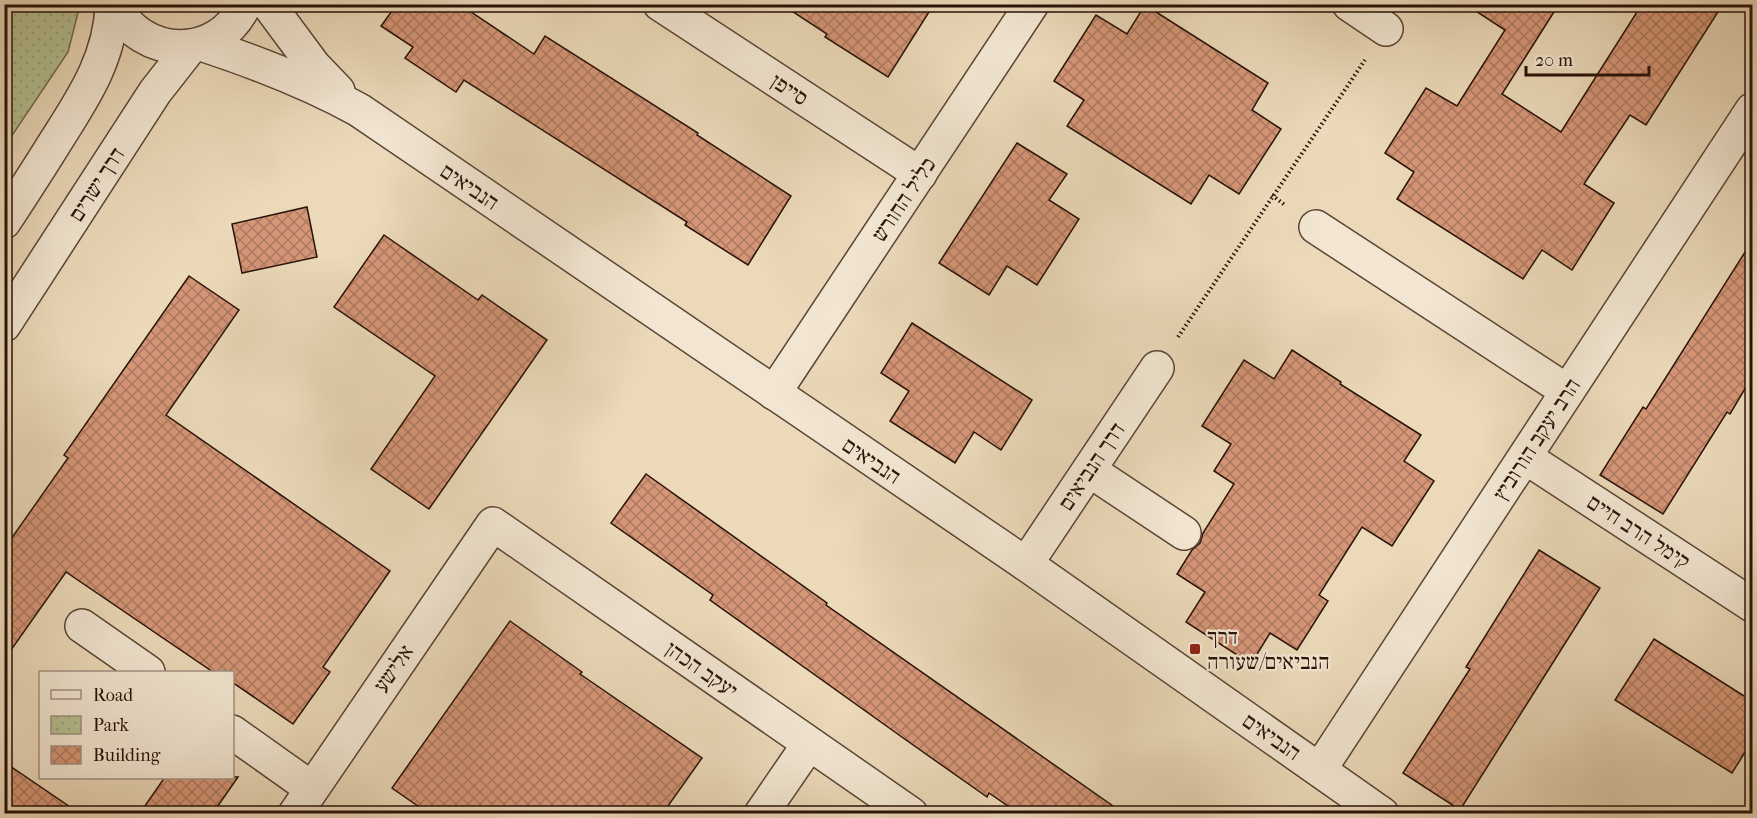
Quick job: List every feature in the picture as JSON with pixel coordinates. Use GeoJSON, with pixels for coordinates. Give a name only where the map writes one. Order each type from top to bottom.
{"type":"FeatureCollection","features":[{"type":"Feature","properties":{"kind":"street","name":"הנביאים"},"geometry":{"type":"LineString","coordinates":[[113,4],[130,27],[148,40],[169,47],[196,45],[255,62],[293,77],[359,110],[1026,564],[1382,813]]}},
{"type":"Feature","properties":{"kind":"street"},"geometry":{"type":"LineString","coordinates":[[4,222],[87,92],[103,57],[112,25],[113,4]]}},
{"type":"Feature","properties":{"kind":"street"},"geometry":{"type":"LineString","coordinates":[[196,45],[212,40],[230,27],[245,4]]}},
{"type":"Feature","properties":{"kind":"street","name":"הנביאים"},"geometry":{"type":"LineString","coordinates":[[268,4],[314,66],[359,110]]}},
{"type":"Feature","properties":{"kind":"street","name":"סייפן"},"geometry":{"type":"LineString","coordinates":[[660,4],[920,174]]}},
{"type":"Feature","properties":{"kind":"street","name":"כליל החורש"},"geometry":{"type":"LineString","coordinates":[[774,393],[1032,4]]}},
{"type":"Feature","properties":{"kind":"street"},"geometry":{"type":"LineString","coordinates":[[1349,4],[1386,29]]}},
{"type":"Feature","properties":{"kind":"street","name":"דרך ישרים"},"geometry":{"type":"LineString","coordinates":[[4,325],[155,92],[196,45]]}},
{"type":"Feature","properties":{"kind":"street","name":"הרב יעקב הורוביץ"},"geometry":{"type":"LineString","coordinates":[[1320,769],[1752,112]]}},
{"type":"Feature","properties":{"kind":"street"},"geometry":{"type":"LineString","coordinates":[[1316,227],[1567,391]]}},
{"type":"Feature","properties":{"kind":"street","name":"דרך הנביאים"},"geometry":{"type":"LineString","coordinates":[[1026,564],[1157,368]]}},
{"type":"Feature","properties":{"kind":"street","name":"קימל הרב חיים"},"geometry":{"type":"LineString","coordinates":[[1525,457],[1752,604]]}},
{"type":"Feature","properties":{"kind":"street"},"geometry":{"type":"LineString","coordinates":[[1089,470],[1184,534]]}},
{"type":"Feature","properties":{"kind":"street","name":"יעקב הכהן"},"geometry":{"type":"LineString","coordinates":[[493,524],[911,813]]}},
{"type":"Feature","properties":{"kind":"street","name":"אלישע"},"geometry":{"type":"LineString","coordinates":[[303,800],[493,524]]}},
{"type":"Feature","properties":{"kind":"street"},"geometry":{"type":"LineString","coordinates":[[82,626],[147,671]]}},
{"type":"Feature","properties":{"kind":"street"},"geometry":{"type":"LineString","coordinates":[[234,734],[303,800]]}},
{"type":"Feature","properties":{"kind":"street"},"geometry":{"type":"LineString","coordinates":[[761,813],[809,744]]}},
{"type":"Feature","properties":{"kind":"path"},"geometry":{"type":"LineString","coordinates":[[1157,368],[1386,29]]}},
{"type":"Feature","properties":{"kind":"green space"},"geometry":{"type":"Polygon","coordinates":[[[5,4],[80,5],[68,52],[5,146],[5,4]]]}},
{"type":"Feature","properties":{"kind":"building"},"geometry":{"type":"Polygon","coordinates":[[[397,4],[459,4],[534,54],[545,36],[698,133],[697,135],[791,196],[748,265],[685,225],[687,222],[464,80],[456,92],[405,58],[413,47],[381,26],[397,4]]]}},
{"type":"Feature","properties":{"kind":"building"},"geometry":{"type":"Polygon","coordinates":[[[781,4],[934,4],[888,77],[825,37],[827,34],[781,4]]]}},
{"type":"Feature","properties":{"kind":"building"},"geometry":{"type":"Polygon","coordinates":[[[1465,4],[1559,4],[1502,94],[1561,132],[1642,4],[1723,4],[1646,125],[1630,115],[1584,184],[1614,203],[1572,270],[1542,250],[1523,279],[1397,199],[1414,172],[1385,153],[1426,88],[1457,106],[1505,30],[1465,4]]]}},
{"type":"Feature","properties":{"kind":"building"},"geometry":{"type":"Polygon","coordinates":[[[1145,5],[1268,83],[1252,110],[1281,129],[1239,194],[1209,175],[1191,204],[1067,126],[1084,100],[1054,81],[1096,15],[1127,34],[1145,5]]]}},
{"type":"Feature","properties":{"kind":"building"},"geometry":{"type":"Polygon","coordinates":[[[1017,143],[1067,174],[1049,200],[1079,219],[1037,285],[1007,266],[989,295],[939,263],[1017,143]]]}},
{"type":"Feature","properties":{"kind":"building"},"geometry":{"type":"Polygon","coordinates":[[[307,207],[317,257],[242,273],[232,224],[307,207]]]}},
{"type":"Feature","properties":{"kind":"building"},"geometry":{"type":"Polygon","coordinates":[[[384,235],[478,300],[482,295],[547,340],[429,509],[371,469],[435,376],[334,307],[384,235]]]}},
{"type":"Feature","properties":{"kind":"building"},"geometry":{"type":"Polygon","coordinates":[[[1752,241],[1752,377],[1730,414],[1727,412],[1663,514],[1600,475],[1643,407],[1646,409],[1752,241]]]}},
{"type":"Feature","properties":{"kind":"building"},"geometry":{"type":"Polygon","coordinates":[[[189,276],[239,310],[166,415],[390,571],[323,667],[330,672],[293,724],[234,683],[234,671],[212,671],[66,572],[4,660],[4,549],[68,458],[64,455],[189,276]]]}},
{"type":"Feature","properties":{"kind":"building"},"geometry":{"type":"Polygon","coordinates":[[[912,323],[1032,400],[1001,450],[974,432],[955,463],[890,421],[909,391],[881,373],[912,323]]]}},
{"type":"Feature","properties":{"kind":"building"},"geometry":{"type":"Polygon","coordinates":[[[1292,350],[1341,382],[1340,384],[1421,435],[1404,461],[1434,481],[1392,546],[1362,527],[1319,595],[1328,601],[1297,650],[1270,633],[1251,664],[1186,622],[1205,592],[1177,574],[1192,550],[1200,543],[1203,533],[1234,484],[1214,471],[1231,444],[1202,426],[1244,360],[1274,379],[1292,350]]]}},
{"type":"Feature","properties":{"kind":"building"},"geometry":{"type":"Polygon","coordinates":[[[646,474],[827,603],[826,605],[1123,813],[1018,813],[989,793],[987,797],[906,740],[710,600],[713,595],[611,523],[646,474]]]}},
{"type":"Feature","properties":{"kind":"building"},"geometry":{"type":"Polygon","coordinates":[[[1539,550],[1600,588],[1460,810],[1403,773],[1470,669],[1466,667],[1539,550]]]}},
{"type":"Feature","properties":{"kind":"building"},"geometry":{"type":"Polygon","coordinates":[[[510,621],[582,672],[580,674],[702,758],[663,813],[428,813],[392,788],[510,621]]]}},
{"type":"Feature","properties":{"kind":"building"},"geometry":{"type":"Polygon","coordinates":[[[1654,639],[1752,701],[1752,741],[1732,773],[1615,700],[1654,639]]]}},
{"type":"Feature","properties":{"kind":"building"},"geometry":{"type":"Polygon","coordinates":[[[4,762],[79,813],[4,813],[4,762]]]}},
{"type":"Feature","properties":{"kind":"building"},"geometry":{"type":"Polygon","coordinates":[[[238,777],[213,813],[140,813],[164,779],[234,779],[238,777]]]}},
{"type":"Feature","properties":{"kind":"place","name":"דרך הנביאים/שעורה"},"geometry":{"type":"Point","coordinates":[1195,649]}}]}
